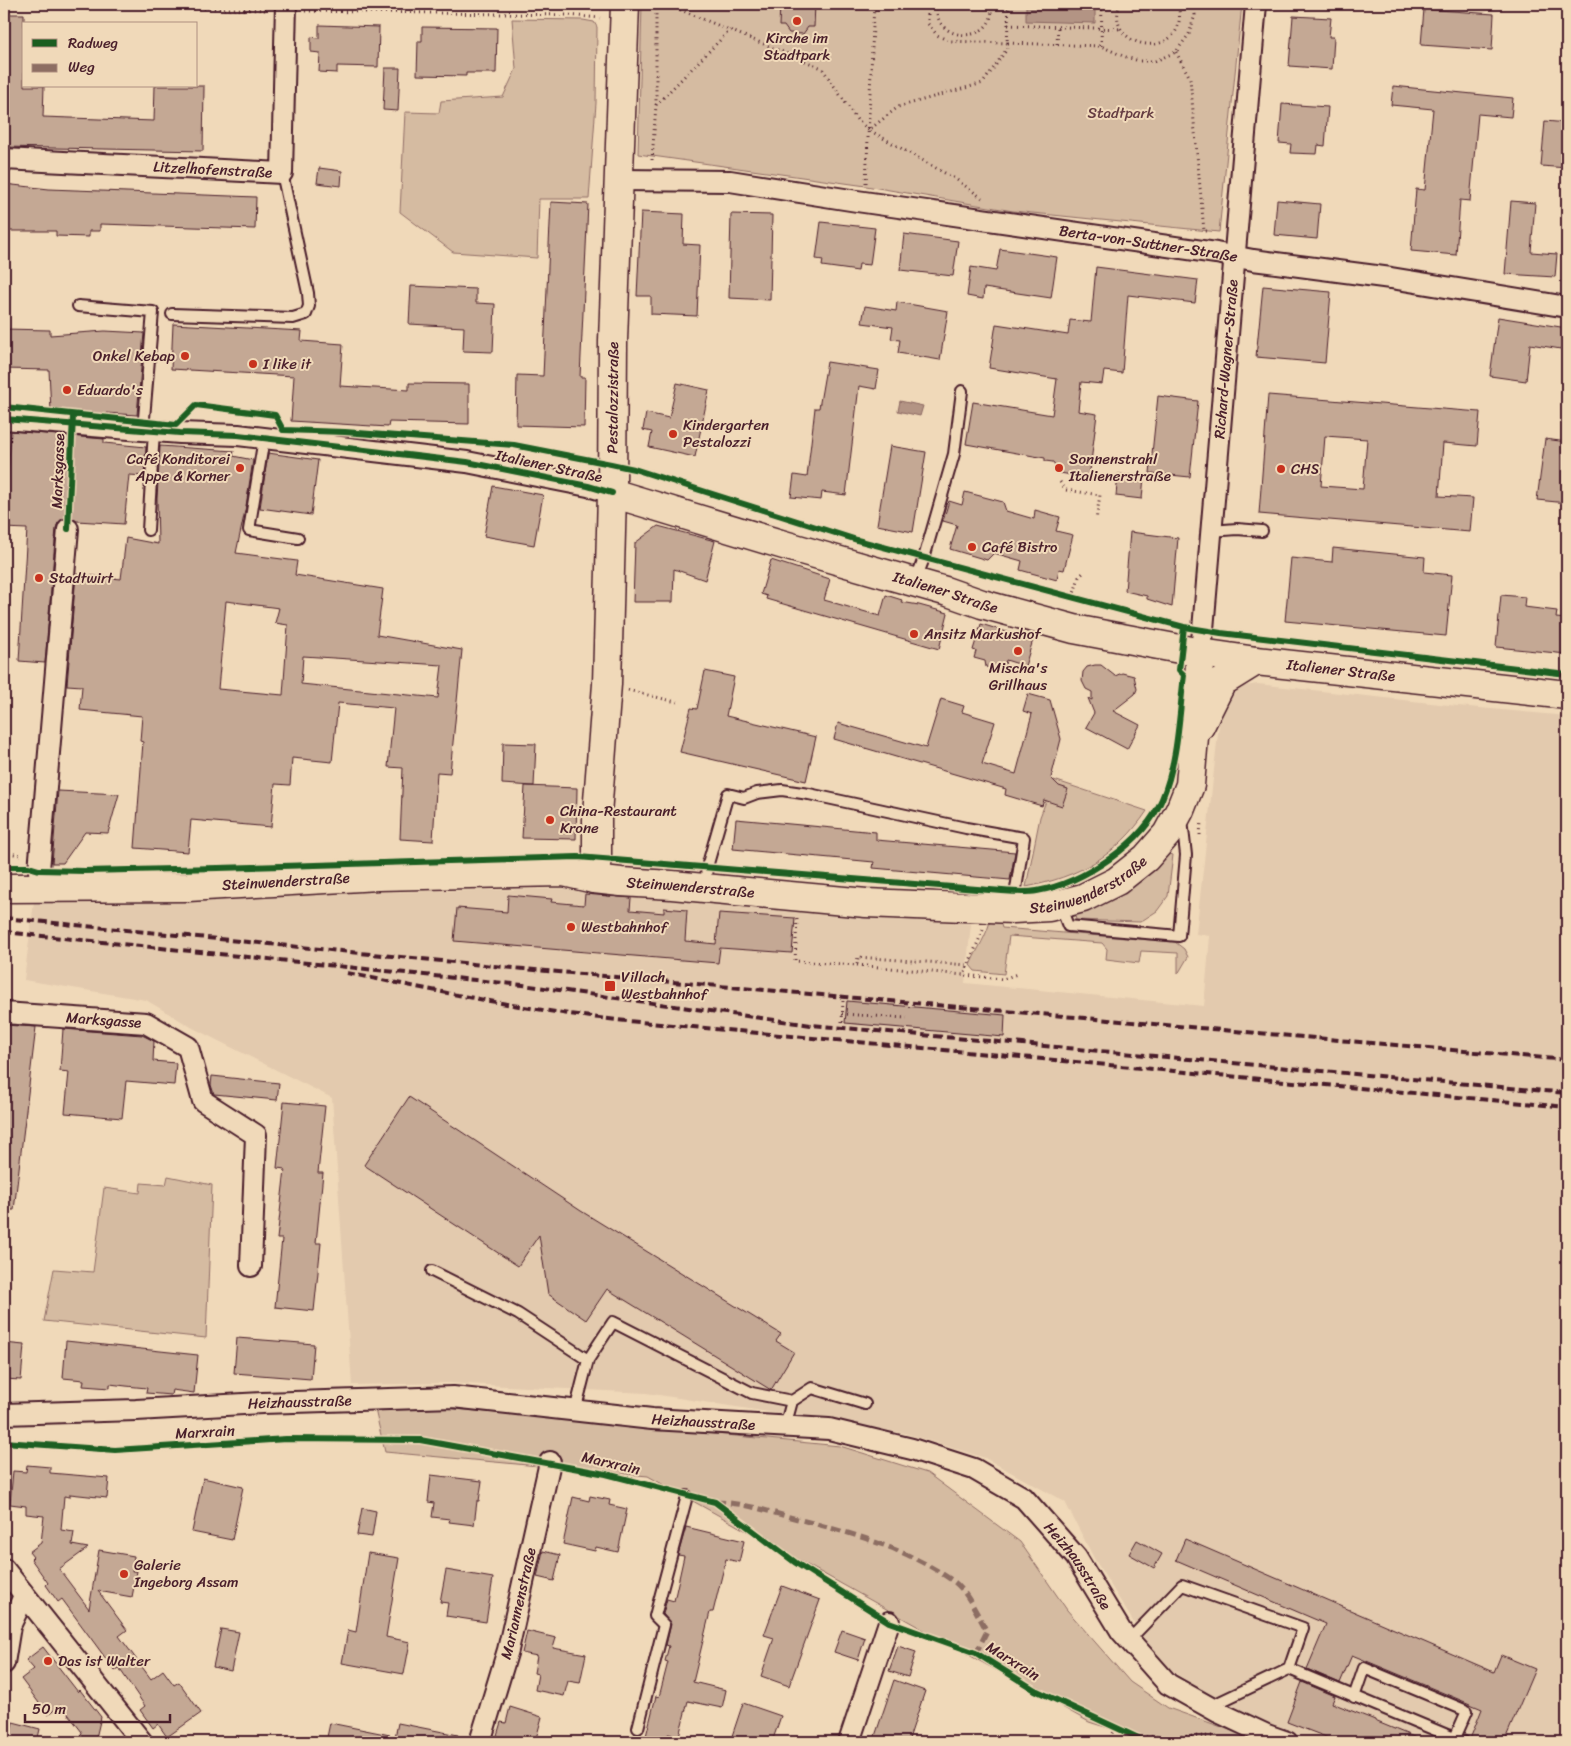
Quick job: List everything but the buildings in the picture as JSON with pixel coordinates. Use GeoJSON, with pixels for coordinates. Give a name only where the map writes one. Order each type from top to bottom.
{"type":"FeatureCollection","features":[{"type":"Feature","properties":{"kind":"street","name":"Richard-Wagner-Straße"},"geometry":{"type":"LineString","coordinates":[[1201,653],[1256,4]]}},
{"type":"Feature","properties":{"kind":"street","name":"Litzelhofenstraße"},"geometry":{"type":"LineString","coordinates":[[4,159],[282,173],[282,7]]}},
{"type":"Feature","properties":{"kind":"street","name":"Pestalozzistraße"},"geometry":{"type":"LineString","coordinates":[[594,879],[597,858],[597,814],[608,684],[613,341],[618,180],[617,13]]}},
{"type":"Feature","properties":{"kind":"street","name":"Berta-von-Suttner-Straße"},"geometry":{"type":"LineString","coordinates":[[618,180],[730,181],[1235,256],[1263,262],[1391,278],[1567,307]]}},
{"type":"Feature","properties":{"kind":"street","name":"Italiener Straße"},"geometry":{"type":"LineString","coordinates":[[4,419],[148,431],[238,435],[467,462],[588,486],[945,591],[982,604],[1074,628],[1201,653],[1256,661],[1567,696]]}},
{"type":"Feature","properties":{"kind":"street","name":"Marksgasse"},"geometry":{"type":"LineString","coordinates":[[36,871],[68,529]]}},
{"type":"Feature","properties":{"kind":"street","name":"Steinwenderstraße"},"geometry":{"type":"LineString","coordinates":[[4,888],[36,871],[188,886],[378,876],[564,872],[594,879],[866,903],[1000,908],[1049,907],[1083,898],[1117,881],[1146,858],[1167,834],[1191,813],[1190,785],[1201,653]]}},
{"type":"Feature","properties":{"kind":"street"},"geometry":{"type":"LineString","coordinates":[[1194,736],[1222,682],[1256,661]]}},
{"type":"Feature","properties":{"kind":"street","name":"Marksgasse"},"geometry":{"type":"LineString","coordinates":[[4,1013],[146,1023],[188,1047],[203,1101],[256,1135],[251,1266]]}},
{"type":"Feature","properties":{"kind":"street","name":"Heizhausstraße"},"geometry":{"type":"LineString","coordinates":[[4,1414],[136,1410],[262,1403],[453,1398],[652,1420],[828,1429],[912,1448],[974,1469],[1024,1498],[1076,1557],[1121,1632],[1168,1684],[1208,1707],[1267,1735],[1287,1742]]}},
{"type":"Feature","properties":{"kind":"street","name":"Mariannenstraße"},"geometry":{"type":"LineString","coordinates":[[480,1742],[508,1650],[550,1462]]}},
{"type":"Feature","properties":{"kind":"street"},"geometry":{"type":"LineString","coordinates":[[4,1569],[142,1742]]}},
{"type":"Feature","properties":{"kind":"street"},"geometry":{"type":"LineString","coordinates":[[4,1663],[10,1626],[24,1596]]}},
{"type":"Feature","properties":{"kind":"street"},"geometry":{"type":"LineString","coordinates":[[849,1742],[889,1622]]}},
{"type":"Feature","properties":{"kind":"lane"},"geometry":{"type":"LineString","coordinates":[[172,314],[293,318],[306,314],[309,306],[308,293],[282,173]]}},
{"type":"Feature","properties":{"kind":"lane"},"geometry":{"type":"LineString","coordinates":[[78,306],[152,312],[148,431],[148,530]]}},
{"type":"Feature","properties":{"kind":"lane"},"geometry":{"type":"LineString","coordinates":[[915,583],[954,454],[962,391]]}},
{"type":"Feature","properties":{"kind":"lane"},"geometry":{"type":"LineString","coordinates":[[264,438],[249,530],[298,538]]}},
{"type":"Feature","properties":{"kind":"lane"},"geometry":{"type":"LineString","coordinates":[[1212,531],[1237,529],[1262,531]]}},
{"type":"Feature","properties":{"kind":"lane"},"geometry":{"type":"LineString","coordinates":[[704,888],[706,867],[728,794],[744,798],[757,793],[782,790],[1024,838],[1000,908]]}},
{"type":"Feature","properties":{"kind":"lane"},"geometry":{"type":"LineString","coordinates":[[1060,904],[1068,926],[1179,936],[1191,813]]}},
{"type":"Feature","properties":{"kind":"lane"},"geometry":{"type":"LineString","coordinates":[[432,1271],[518,1314],[588,1360]]}},
{"type":"Feature","properties":{"kind":"lane"},"geometry":{"type":"LineString","coordinates":[[575,1411],[588,1360],[613,1322],[752,1393],[792,1401]]}},
{"type":"Feature","properties":{"kind":"lane"},"geometry":{"type":"LineString","coordinates":[[785,1427],[792,1401],[812,1388],[865,1404]]}},
{"type":"Feature","properties":{"kind":"lane"},"geometry":{"type":"LineString","coordinates":[[638,1728],[664,1625],[654,1616],[687,1496]]}},
{"type":"Feature","properties":{"kind":"lane"},"geometry":{"type":"LineString","coordinates":[[1129,1640],[1182,1585],[1303,1628],[1289,1669],[1208,1707]]}},
{"type":"Feature","properties":{"kind":"lane"},"geometry":{"type":"LineString","coordinates":[[1289,1669],[1354,1697],[1459,1740],[1467,1710],[1364,1668],[1354,1697]]}},
{"type":"Feature","properties":{"kind":"path"},"geometry":{"type":"LineString","coordinates":[[44,4],[191,9],[282,7]]}},
{"type":"Feature","properties":{"kind":"path"},"geometry":{"type":"LineString","coordinates":[[191,4],[191,9]]}},
{"type":"Feature","properties":{"kind":"path"},"geometry":{"type":"LineString","coordinates":[[304,11],[567,15],[617,13],[642,15],[655,4]]}},
{"type":"Feature","properties":{"kind":"path"},"geometry":{"type":"LineString","coordinates":[[652,160],[656,106],[655,4]]}},
{"type":"Feature","properties":{"kind":"path"},"geometry":{"type":"LineString","coordinates":[[666,4],[822,68],[857,120],[869,130],[957,180],[981,198],[989,201]]}},
{"type":"Feature","properties":{"kind":"path"},"geometry":{"type":"LineString","coordinates":[[866,186],[874,4]]}},
{"type":"Feature","properties":{"kind":"path"},"geometry":{"type":"LineString","coordinates":[[869,130],[898,107],[983,83],[1007,49],[1008,5],[992,5],[990,18],[983,29],[973,35],[959,36],[948,30],[940,21],[937,5],[883,4]]}},
{"type":"Feature","properties":{"kind":"path"},"geometry":{"type":"LineString","coordinates":[[1101,46],[1102,4]]}},
{"type":"Feature","properties":{"kind":"path"},"geometry":{"type":"LineString","coordinates":[[1120,4],[1118,19],[1122,29],[1129,38],[1138,43],[1149,45],[1159,44],[1174,33],[1179,23],[1180,12],[1178,4]]}},
{"type":"Feature","properties":{"kind":"path"},"geometry":{"type":"LineString","coordinates":[[928,5],[928,24],[937,35],[949,41],[1101,46],[1139,61],[1155,61],[1176,52],[1189,34],[1195,15],[1193,4]]}},
{"type":"Feature","properties":{"kind":"path"},"geometry":{"type":"LineString","coordinates":[[1008,25],[1122,29]]}},
{"type":"Feature","properties":{"kind":"path"},"geometry":{"type":"LineString","coordinates":[[1057,44],[1058,27]]}},
{"type":"Feature","properties":{"kind":"path"},"geometry":{"type":"LineString","coordinates":[[656,106],[730,30]]}},
{"type":"Feature","properties":{"kind":"path"},"geometry":{"type":"LineString","coordinates":[[1176,52],[1190,78],[1204,231]]}},
{"type":"Feature","properties":{"kind":"path"},"geometry":{"type":"LineString","coordinates":[[1194,230],[1212,231]]}},
{"type":"Feature","properties":{"kind":"path"},"geometry":{"type":"LineString","coordinates":[[1060,482],[1066,490],[1100,495],[1096,520]]}},
{"type":"Feature","properties":{"kind":"path"},"geometry":{"type":"LineString","coordinates":[[1073,597],[1078,577],[1084,572]]}},
{"type":"Feature","properties":{"kind":"path"},"geometry":{"type":"LineString","coordinates":[[1064,595],[1082,600]]}},
{"type":"Feature","properties":{"kind":"path"},"geometry":{"type":"LineString","coordinates":[[620,688],[680,703]]}},
{"type":"Feature","properties":{"kind":"path"},"geometry":{"type":"LineString","coordinates":[[1191,813],[1199,843]]}},
{"type":"Feature","properties":{"kind":"path"},"geometry":{"type":"LineString","coordinates":[[4,862],[6,853],[36,871]]}},
{"type":"Feature","properties":{"kind":"path"},"geometry":{"type":"LineString","coordinates":[[4,867],[29,868],[36,871]]}},
{"type":"Feature","properties":{"kind":"path"},"geometry":{"type":"LineString","coordinates":[[964,975],[987,921],[1000,908]]}},
{"type":"Feature","properties":{"kind":"path"},"geometry":{"type":"LineString","coordinates":[[798,914],[795,961],[1003,979],[1017,974]]}},
{"type":"Feature","properties":{"kind":"path"},"geometry":{"type":"LineString","coordinates":[[857,965],[858,957],[968,965]]}},
{"type":"Feature","properties":{"kind":"path"},"geometry":{"type":"LineString","coordinates":[[842,1022],[843,1001]]}},
{"type":"Feature","properties":{"kind":"path"},"geometry":{"type":"LineString","coordinates":[[842,1014],[907,1018]]}},
{"type":"Feature","properties":{"kind":"path"},"geometry":{"type":"LineString","coordinates":[[1109,1724],[1147,1742]]}},
{"type":"Feature","properties":{"kind":"path"},"geometry":{"type":"LineString","coordinates":[[1108,1742],[1126,1733],[1230,1736]]}},
{"type":"Feature","properties":{"kind":"shaded area"},"geometry":{"type":"Polygon","coordinates":[[[1026,4],[1095,4],[1095,23],[1026,21],[1026,4]]]}},
{"type":"Feature","properties":{"kind":"shaded area"},"geometry":{"type":"Polygon","coordinates":[[[900,401],[923,406],[920,416],[898,411],[900,401]]]}},
{"type":"Feature","properties":{"kind":"shaded area","name":"Villach Westbahnhof"},"geometry":{"type":"Polygon","coordinates":[[[1258,684],[1567,716],[1567,1742],[1298,1742],[1266,1730],[1159,1663],[1095,1560],[1065,1502],[985,1458],[904,1433],[646,1393],[446,1383],[352,1385],[332,1098],[193,1028],[146,1000],[24,980],[34,902],[591,888],[708,897],[971,924],[965,983],[1204,1006],[1210,936],[1196,934],[1221,706],[1233,691],[1244,686],[1258,684]]]}},
{"type":"Feature","properties":{"kind":"green space","name":"Stadtpark"},"geometry":{"type":"Polygon","coordinates":[[[642,4],[1242,4],[1219,232],[1013,211],[866,186],[638,154],[642,4]]]}},
{"type":"Feature","properties":{"kind":"green space"},"geometry":{"type":"Polygon","coordinates":[[[512,19],[583,20],[594,22],[597,27],[596,103],[589,199],[539,199],[537,258],[453,252],[400,212],[405,112],[439,113],[441,101],[503,97],[516,69],[512,19]]]}},
{"type":"Feature","properties":{"kind":"green space"},"geometry":{"type":"Polygon","coordinates":[[[1054,780],[1147,811],[1123,840],[1095,862],[1063,877],[1026,887],[1040,817],[1054,780]]]}},
{"type":"Feature","properties":{"kind":"green space"},"geometry":{"type":"Polygon","coordinates":[[[1167,853],[1173,855],[1168,896],[1157,911],[1140,922],[1076,920],[1075,915],[1078,909],[1167,853]]]}},
{"type":"Feature","properties":{"kind":"green space"},"geometry":{"type":"Polygon","coordinates":[[[991,917],[999,918],[1002,928],[1175,942],[1184,949],[1188,957],[1178,974],[1178,953],[1141,951],[1139,963],[1106,959],[1107,949],[1102,943],[1009,936],[1004,974],[975,971],[970,965],[985,935],[991,917]]]}},
{"type":"Feature","properties":{"kind":"green space"},"geometry":{"type":"Polygon","coordinates":[[[168,1176],[212,1185],[206,1338],[44,1321],[54,1269],[93,1272],[104,1188],[140,1193],[141,1183],[166,1185],[168,1176]]]}},
{"type":"Feature","properties":{"kind":"green space"},"geometry":{"type":"Polygon","coordinates":[[[373,1401],[840,1446],[927,1473],[1020,1542],[1067,1610],[1130,1682],[1168,1708],[1264,1742],[1153,1742],[1089,1722],[648,1476],[385,1452],[373,1401]]]}},
{"type":"Feature","properties":{"kind":"railway"},"geometry":{"type":"LineString","coordinates":[[4,918],[524,969],[1567,1060]]}},
{"type":"Feature","properties":{"kind":"railway"},"geometry":{"type":"LineString","coordinates":[[4,932],[523,985],[811,1025],[1567,1093]]}},
{"type":"Feature","properties":{"kind":"railway"},"geometry":{"type":"LineString","coordinates":[[347,973],[515,1005],[617,1020],[1567,1107]]}},
{"type":"Feature","properties":{"kind":"marked path"},"geometry":{"type":"LineString","coordinates":[[715,1502],[751,1507],[851,1534],[894,1549],[934,1569],[963,1590],[987,1631],[976,1653]]}},
{"type":"Feature","properties":{"kind":"cycle path"},"geometry":{"type":"LineString","coordinates":[[4,407],[176,425],[196,405],[275,415],[283,430],[345,432],[514,445],[634,469],[857,540],[1184,627],[1567,674]]}},
{"type":"Feature","properties":{"kind":"cycle path"},"geometry":{"type":"LineString","coordinates":[[68,529],[73,416]]}},
{"type":"Feature","properties":{"kind":"cycle path"},"geometry":{"type":"LineString","coordinates":[[4,419],[180,433],[238,435],[467,462],[588,486],[612,493]]}},
{"type":"Feature","properties":{"kind":"cycle path"},"geometry":{"type":"LineString","coordinates":[[4,867],[85,871],[578,857],[1011,892],[1037,891],[1055,887],[1073,879],[1092,870],[1110,858],[1141,831],[1162,799],[1175,754],[1184,675],[1179,670],[1184,627]]}},
{"type":"Feature","properties":{"kind":"cycle path","name":"Marxrain"},"geometry":{"type":"LineString","coordinates":[[4,1442],[115,1450],[286,1439],[420,1440],[606,1474],[715,1502],[796,1563],[889,1622],[976,1653],[1035,1690],[1147,1742]]}},
{"type":"Feature","properties":{"kind":"place","name":"Kirche im Stadtpark"},"geometry":{"type":"Point","coordinates":[797,21]}},
{"type":"Feature","properties":{"kind":"place","name":"Onkel Kebap"},"geometry":{"type":"Point","coordinates":[185,356]}},
{"type":"Feature","properties":{"kind":"place","name":"I like it"},"geometry":{"type":"Point","coordinates":[253,364]}},
{"type":"Feature","properties":{"kind":"place","name":"Eduardo's"},"geometry":{"type":"Point","coordinates":[67,390]}},
{"type":"Feature","properties":{"kind":"place","name":"Kindergarten Pestalozzi"},"geometry":{"type":"Point","coordinates":[673,434]}},
{"type":"Feature","properties":{"kind":"place","name":"Café Konditorei Appe & Korner"},"geometry":{"type":"Point","coordinates":[240,468]}},
{"type":"Feature","properties":{"kind":"place","name":"Sonnenstrahl Italienerstraße"},"geometry":{"type":"Point","coordinates":[1059,468]}},
{"type":"Feature","properties":{"kind":"place","name":"CHS"},"geometry":{"type":"Point","coordinates":[1281,469]}},
{"type":"Feature","properties":{"kind":"place","name":"Café Bistro"},"geometry":{"type":"Point","coordinates":[972,547]}},
{"type":"Feature","properties":{"kind":"place","name":"Stadtwirt"},"geometry":{"type":"Point","coordinates":[39,578]}},
{"type":"Feature","properties":{"kind":"place","name":"Ansitz Markushof"},"geometry":{"type":"Point","coordinates":[914,634]}},
{"type":"Feature","properties":{"kind":"place","name":"Mischa's Grillhaus"},"geometry":{"type":"Point","coordinates":[1018,651]}},
{"type":"Feature","properties":{"kind":"place","name":"China-Restaurant Krone"},"geometry":{"type":"Point","coordinates":[550,820]}},
{"type":"Feature","properties":{"kind":"place","name":"Westbahnhof"},"geometry":{"type":"Point","coordinates":[571,927]}},
{"type":"Feature","properties":{"kind":"place","name":"Villach Westbahnhof"},"geometry":{"type":"Point","coordinates":[610,986]}},
{"type":"Feature","properties":{"kind":"place","name":"Galerie Ingeborg Assam"},"geometry":{"type":"Point","coordinates":[124,1574]}},
{"type":"Feature","properties":{"kind":"place","name":"Das ist Walter"},"geometry":{"type":"Point","coordinates":[48,1661]}}]}
